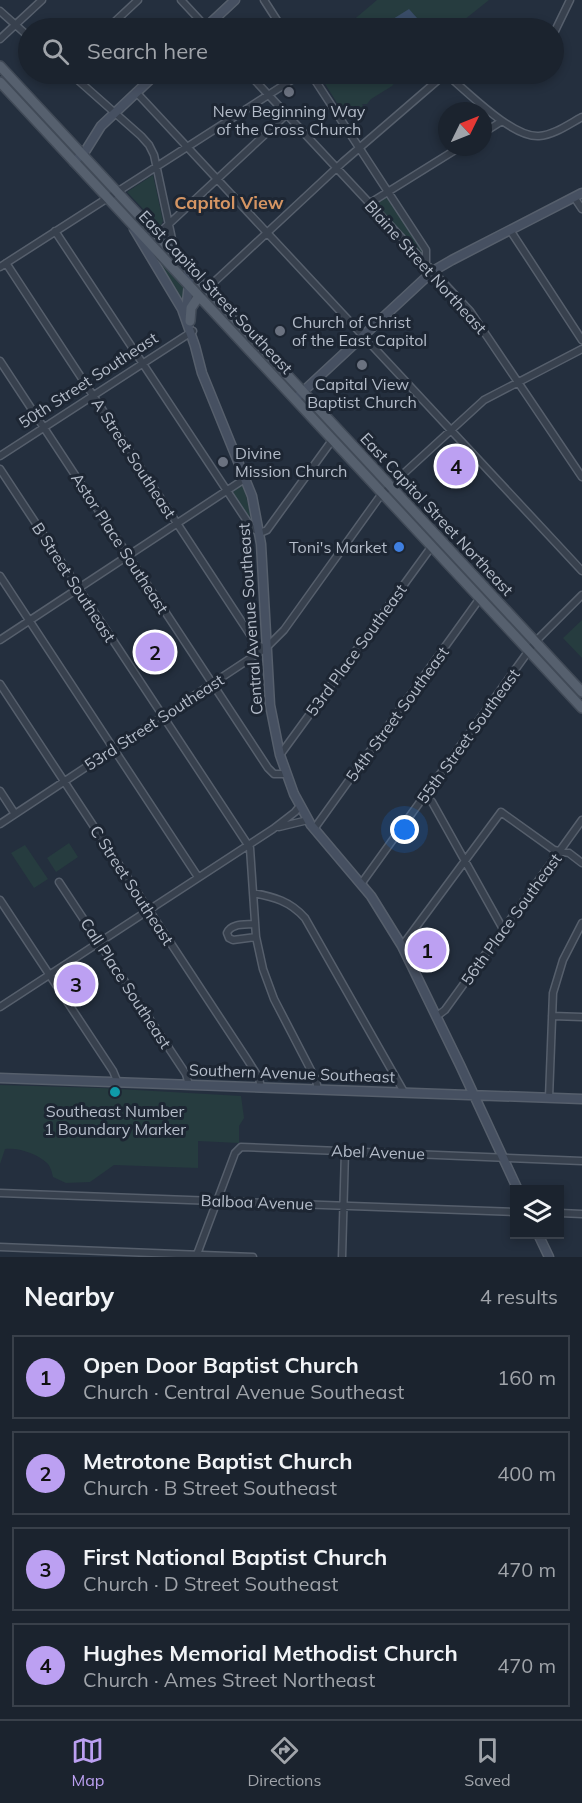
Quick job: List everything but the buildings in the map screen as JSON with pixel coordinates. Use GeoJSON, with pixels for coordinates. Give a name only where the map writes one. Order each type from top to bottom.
{"type":"FeatureCollection","features":[{"type":"Feature","properties":{"kind":"main road"},"geometry":{"type":"LineString","coordinates":[[217,18],[236,0]]}},
{"type":"Feature","properties":{"kind":"main road","name":"East Capitol Street Northeast"},"geometry":{"type":"LineString","coordinates":[[0,66],[82,154],[112,194],[175,254],[303,392],[387,490],[532,646],[582,692]]}},
{"type":"Feature","properties":{"kind":"main road","name":"East Capitol Street Southeast"},"geometry":{"type":"LineString","coordinates":[[0,82],[74,162],[112,194],[129,220],[333,440],[387,490],[432,546],[480,598],[532,646],[582,708]]}},
{"type":"Feature","properties":{"kind":"main road"},"geometry":{"type":"LineString","coordinates":[[74,162],[98,129],[145,84]]}},
{"type":"Feature","properties":{"kind":"main road"},"geometry":{"type":"LineString","coordinates":[[295,399],[433,271],[578,195]]}},
{"type":"Feature","properties":{"kind":"main road","name":"Central Avenue Southeast"},"geometry":{"type":"LineString","coordinates":[[129,220],[191,328],[202,373],[246,478],[254,505],[260,533],[270,705],[286,774],[300,806],[314,829],[361,884],[402,946],[516,1185]]}},
{"type":"Feature","properties":{"kind":"main road"},"geometry":{"type":"LineString","coordinates":[[187,267],[190,278],[187,309],[191,328]]}},
{"type":"Feature","properties":{"kind":"main road"},"geometry":{"type":"LineString","coordinates":[[191,328],[191,308],[199,296]]}},
{"type":"Feature","properties":{"kind":"main road","name":"Southern Avenue Southeast"},"geometry":{"type":"LineString","coordinates":[[0,1078],[582,1100]]}},
{"type":"Feature","properties":{"kind":"main road"},"geometry":{"type":"LineString","coordinates":[[540,1239],[549,1257]]}},
{"type":"Feature","properties":{"kind":"street"},"geometry":{"type":"LineString","coordinates":[[23,18],[42,0]]}},
{"type":"Feature","properties":{"kind":"street"},"geometry":{"type":"LineString","coordinates":[[119,18],[138,0]]}},
{"type":"Feature","properties":{"kind":"street"},"geometry":{"type":"LineString","coordinates":[[181,0],[197,18]]}},
{"type":"Feature","properties":{"kind":"street"},"geometry":{"type":"LineString","coordinates":[[264,0],[276,18]]}},
{"type":"Feature","properties":{"kind":"street"},"geometry":{"type":"LineString","coordinates":[[561,18],[570,0]]}},
{"type":"Feature","properties":{"kind":"street"},"geometry":{"type":"LineString","coordinates":[[0,11],[18,28]]}},
{"type":"Feature","properties":{"kind":"street"},"geometry":{"type":"LineString","coordinates":[[0,39],[18,22]]}},
{"type":"Feature","properties":{"kind":"street"},"geometry":{"type":"LineString","coordinates":[[82,84],[146,141],[154,155],[175,254]]}},
{"type":"Feature","properties":{"kind":"street","name":"Blaine Street Northeast"},"geometry":{"type":"LineString","coordinates":[[258,84],[433,271],[478,323],[582,477]]}},
{"type":"Feature","properties":{"kind":"street"},"geometry":{"type":"LineString","coordinates":[[3,265],[284,84]]}},
{"type":"Feature","properties":{"kind":"street"},"geometry":{"type":"LineString","coordinates":[[317,84],[426,250],[426,264]]}},
{"type":"Feature","properties":{"kind":"street"},"geometry":{"type":"LineString","coordinates":[[199,296],[359,148],[434,84]]}},
{"type":"Feature","properties":{"kind":"street"},"geometry":{"type":"LineString","coordinates":[[458,84],[518,132],[535,136],[548,134],[582,117]]}},
{"type":"Feature","properties":{"kind":"street"},"geometry":{"type":"LineString","coordinates":[[136,92],[582,571]]}},
{"type":"Feature","properties":{"kind":"street"},"geometry":{"type":"LineString","coordinates":[[0,94],[11,93]]}},
{"type":"Feature","properties":{"kind":"street"},"geometry":{"type":"LineString","coordinates":[[157,235],[287,114]]}},
{"type":"Feature","properties":{"kind":"street"},"geometry":{"type":"LineString","coordinates":[[492,127],[502,121]]}},
{"type":"Feature","properties":{"kind":"street"},"geometry":{"type":"LineString","coordinates":[[370,203],[446,156]]}},
{"type":"Feature","properties":{"kind":"street"},"geometry":{"type":"LineString","coordinates":[[578,195],[582,209]]}},
{"type":"Feature","properties":{"kind":"street"},"geometry":{"type":"LineString","coordinates":[[510,230],[582,340]]}},
{"type":"Feature","properties":{"kind":"street"},"geometry":{"type":"LineString","coordinates":[[55,231],[249,525],[260,533],[267,530],[333,440]]}},
{"type":"Feature","properties":{"kind":"street","name":"A Street Southeast"},"geometry":{"type":"LineString","coordinates":[[3,265],[93,395],[257,645],[266,648]]}},
{"type":"Feature","properties":{"kind":"street","name":"50th Street Southeast"},"geometry":{"type":"LineString","coordinates":[[0,456],[191,328]]}},
{"type":"Feature","properties":{"kind":"street","name":"53rd Street Southeast"},"geometry":{"type":"LineString","coordinates":[[0,824],[266,648],[284,630],[387,490],[484,400],[582,349]]}},
{"type":"Feature","properties":{"kind":"street","name":"Astor Place Southeast"},"geometry":{"type":"LineString","coordinates":[[0,361],[269,770],[274,774],[286,774]]}},
{"type":"Feature","properties":{"kind":"street","name":"B Street Southeast"},"geometry":{"type":"LineString","coordinates":[[0,470],[248,845]]}},
{"type":"Feature","properties":{"kind":"street"},"geometry":{"type":"LineString","coordinates":[[0,640],[246,478]]}},
{"type":"Feature","properties":{"kind":"street","name":"53rd Place Southeast"},"geometry":{"type":"LineString","coordinates":[[280,755],[432,546]]}},
{"type":"Feature","properties":{"kind":"street"},"geometry":{"type":"LineString","coordinates":[[0,576],[198,877]]}},
{"type":"Feature","properties":{"kind":"street","name":"55th Street Southeast"},"geometry":{"type":"LineString","coordinates":[[361,884],[532,646],[582,595]]}},
{"type":"Feature","properties":{"kind":"street","name":"54th Street Southeast"},"geometry":{"type":"LineString","coordinates":[[314,829],[480,598]]}},
{"type":"Feature","properties":{"kind":"street","name":"C Street Southeast"},"geometry":{"type":"LineString","coordinates":[[0,684],[259,1078],[261,1088]]}},
{"type":"Feature","properties":{"kind":"street"},"geometry":{"type":"LineString","coordinates":[[0,791],[15,814]]}},
{"type":"Feature","properties":{"kind":"street"},"geometry":{"type":"LineString","coordinates":[[425,794],[432,802],[503,929]]}},
{"type":"Feature","properties":{"kind":"street"},"geometry":{"type":"LineString","coordinates":[[0,1007],[273,829],[300,806]]}},
{"type":"Feature","properties":{"kind":"street"},"geometry":{"type":"LineString","coordinates":[[402,946],[501,812],[554,850],[569,853],[582,863]]}},
{"type":"Feature","properties":{"kind":"street"},"geometry":{"type":"LineString","coordinates":[[273,829],[308,820]]}},
{"type":"Feature","properties":{"kind":"street","name":"56th Place Southeast"},"geometry":{"type":"LineString","coordinates":[[437,1016],[445,1010],[582,820]]}},
{"type":"Feature","properties":{"kind":"street"},"geometry":{"type":"LineString","coordinates":[[248,845],[251,854],[259,955],[268,986],[316,1080],[318,1090]]}},
{"type":"Feature","properties":{"kind":"street","name":"Call Place Southeast"},"geometry":{"type":"LineString","coordinates":[[59,882],[186,1074],[189,1085]]}},
{"type":"Feature","properties":{"kind":"street"},"geometry":{"type":"LineString","coordinates":[[253,893],[284,901],[297,909],[305,918],[404,1092]]}},
{"type":"Feature","properties":{"kind":"street"},"geometry":{"type":"LineString","coordinates":[[0,900],[113,1071],[118,1083]]}},
{"type":"Feature","properties":{"kind":"street"},"geometry":{"type":"LineString","coordinates":[[549,1098],[552,1016],[556,980],[563,960],[582,923]]}},
{"type":"Feature","properties":{"kind":"street"},"geometry":{"type":"LineString","coordinates":[[255,924],[234,926],[227,933],[233,940],[256,938]]}},
{"type":"Feature","properties":{"kind":"street"},"geometry":{"type":"LineString","coordinates":[[552,1016],[582,1017]]}},
{"type":"Feature","properties":{"kind":"street","name":"Abel Avenue"},"geometry":{"type":"LineString","coordinates":[[216,1201],[236,1151],[241,1147],[582,1161]]}},
{"type":"Feature","properties":{"kind":"street"},"geometry":{"type":"LineString","coordinates":[[342,1257],[345,1151]]}},
{"type":"Feature","properties":{"kind":"street","name":"Balboa Avenue"},"geometry":{"type":"LineString","coordinates":[[0,1193],[510,1212]]}},
{"type":"Feature","properties":{"kind":"street"},"geometry":{"type":"LineString","coordinates":[[197,1256],[216,1201]]}},
{"type":"Feature","properties":{"kind":"street"},"geometry":{"type":"LineString","coordinates":[[564,1213],[582,1214]]}},
{"type":"Feature","properties":{"kind":"street"},"geometry":{"type":"LineString","coordinates":[[0,1247],[253,1257]]}},
{"type":"Feature","properties":{"kind":"green space"},"geometry":{"type":"Polygon","coordinates":[[[377,0],[489,0],[466,18],[356,18],[377,0]]]}},
{"type":"Feature","properties":{"kind":"green space"},"geometry":{"type":"Polygon","coordinates":[[[325,84],[394,84],[367,104],[362,104],[364,108],[347,119],[325,84]]]}},
{"type":"Feature","properties":{"kind":"green space"},"geometry":{"type":"Polygon","coordinates":[[[153,175],[163,221],[160,227],[127,192],[153,175]]]}},
{"type":"Feature","properties":{"kind":"green space"},"geometry":{"type":"Polygon","coordinates":[[[386,198],[390,199],[420,246],[423,255],[378,207],[378,203],[386,198]]]}},
{"type":"Feature","properties":{"kind":"green space"},"geometry":{"type":"Polygon","coordinates":[[[150,249],[187,289],[184,303],[177,295],[150,249]]]}},
{"type":"Feature","properties":{"kind":"green space"},"geometry":{"type":"Polygon","coordinates":[[[242,486],[252,520],[233,495],[234,490],[242,486]]]}},
{"type":"Feature","properties":{"kind":"green space"},"geometry":{"type":"Polygon","coordinates":[[[582,620],[582,658],[563,638],[582,620]]]}},
{"type":"Feature","properties":{"kind":"green space"},"geometry":{"type":"Polygon","coordinates":[[[69,843],[78,857],[56,872],[47,858],[69,843]]]}},
{"type":"Feature","properties":{"kind":"green space"},"geometry":{"type":"Polygon","coordinates":[[[25,845],[48,879],[34,888],[11,853],[25,845]]]}},
{"type":"Feature","properties":{"kind":"green space"},"geometry":{"type":"Polygon","coordinates":[[[0,1085],[241,1096],[244,1118],[239,1126],[239,1143],[198,1141],[198,1168],[114,1165],[90,1182],[66,1183],[53,1177],[49,1166],[43,1160],[22,1150],[5,1149],[0,1164],[0,1085]]]}},
{"type":"Feature","properties":{"kind":"water"},"geometry":{"type":"Polygon","coordinates":[[[409,9],[417,18],[395,18],[409,9]]]}},
{"type":"Feature","properties":{"kind":"place","name":"New Beginning Way of the Cross Church"},"geometry":{"type":"Point","coordinates":[289,92]}},
{"type":"Feature","properties":{"kind":"place","name":"Church of Christ of the East Capitol"},"geometry":{"type":"Point","coordinates":[280,331]}},
{"type":"Feature","properties":{"kind":"place","name":"Capital View Baptist Church"},"geometry":{"type":"Point","coordinates":[362,365]}},
{"type":"Feature","properties":{"kind":"place","name":"Divine Mission Church"},"geometry":{"type":"Point","coordinates":[223,462]}},
{"type":"Feature","properties":{"kind":"place","name":"Hughes Memorial Methodist Church"},"geometry":{"type":"Point","coordinates":[456,466]}},
{"type":"Feature","properties":{"kind":"place","name":"Toni's Market"},"geometry":{"type":"Point","coordinates":[399,547]}},
{"type":"Feature","properties":{"kind":"place","name":"Metrotone Baptist Church"},"geometry":{"type":"Point","coordinates":[155,652]}},
{"type":"Feature","properties":{"kind":"place","name":"Open Door Baptist Church"},"geometry":{"type":"Point","coordinates":[427,950]}},
{"type":"Feature","properties":{"kind":"place","name":"First National Baptist Church"},"geometry":{"type":"Point","coordinates":[76,984]}},
{"type":"Feature","properties":{"kind":"place","name":"Southeast Number 1 Boundary Marker"},"geometry":{"type":"Point","coordinates":[115,1092]}},
{"type":"Feature","properties":{"kind":"district","name":"Capitol View"},"geometry":{"type":"Point","coordinates":[229,203]}}]}
